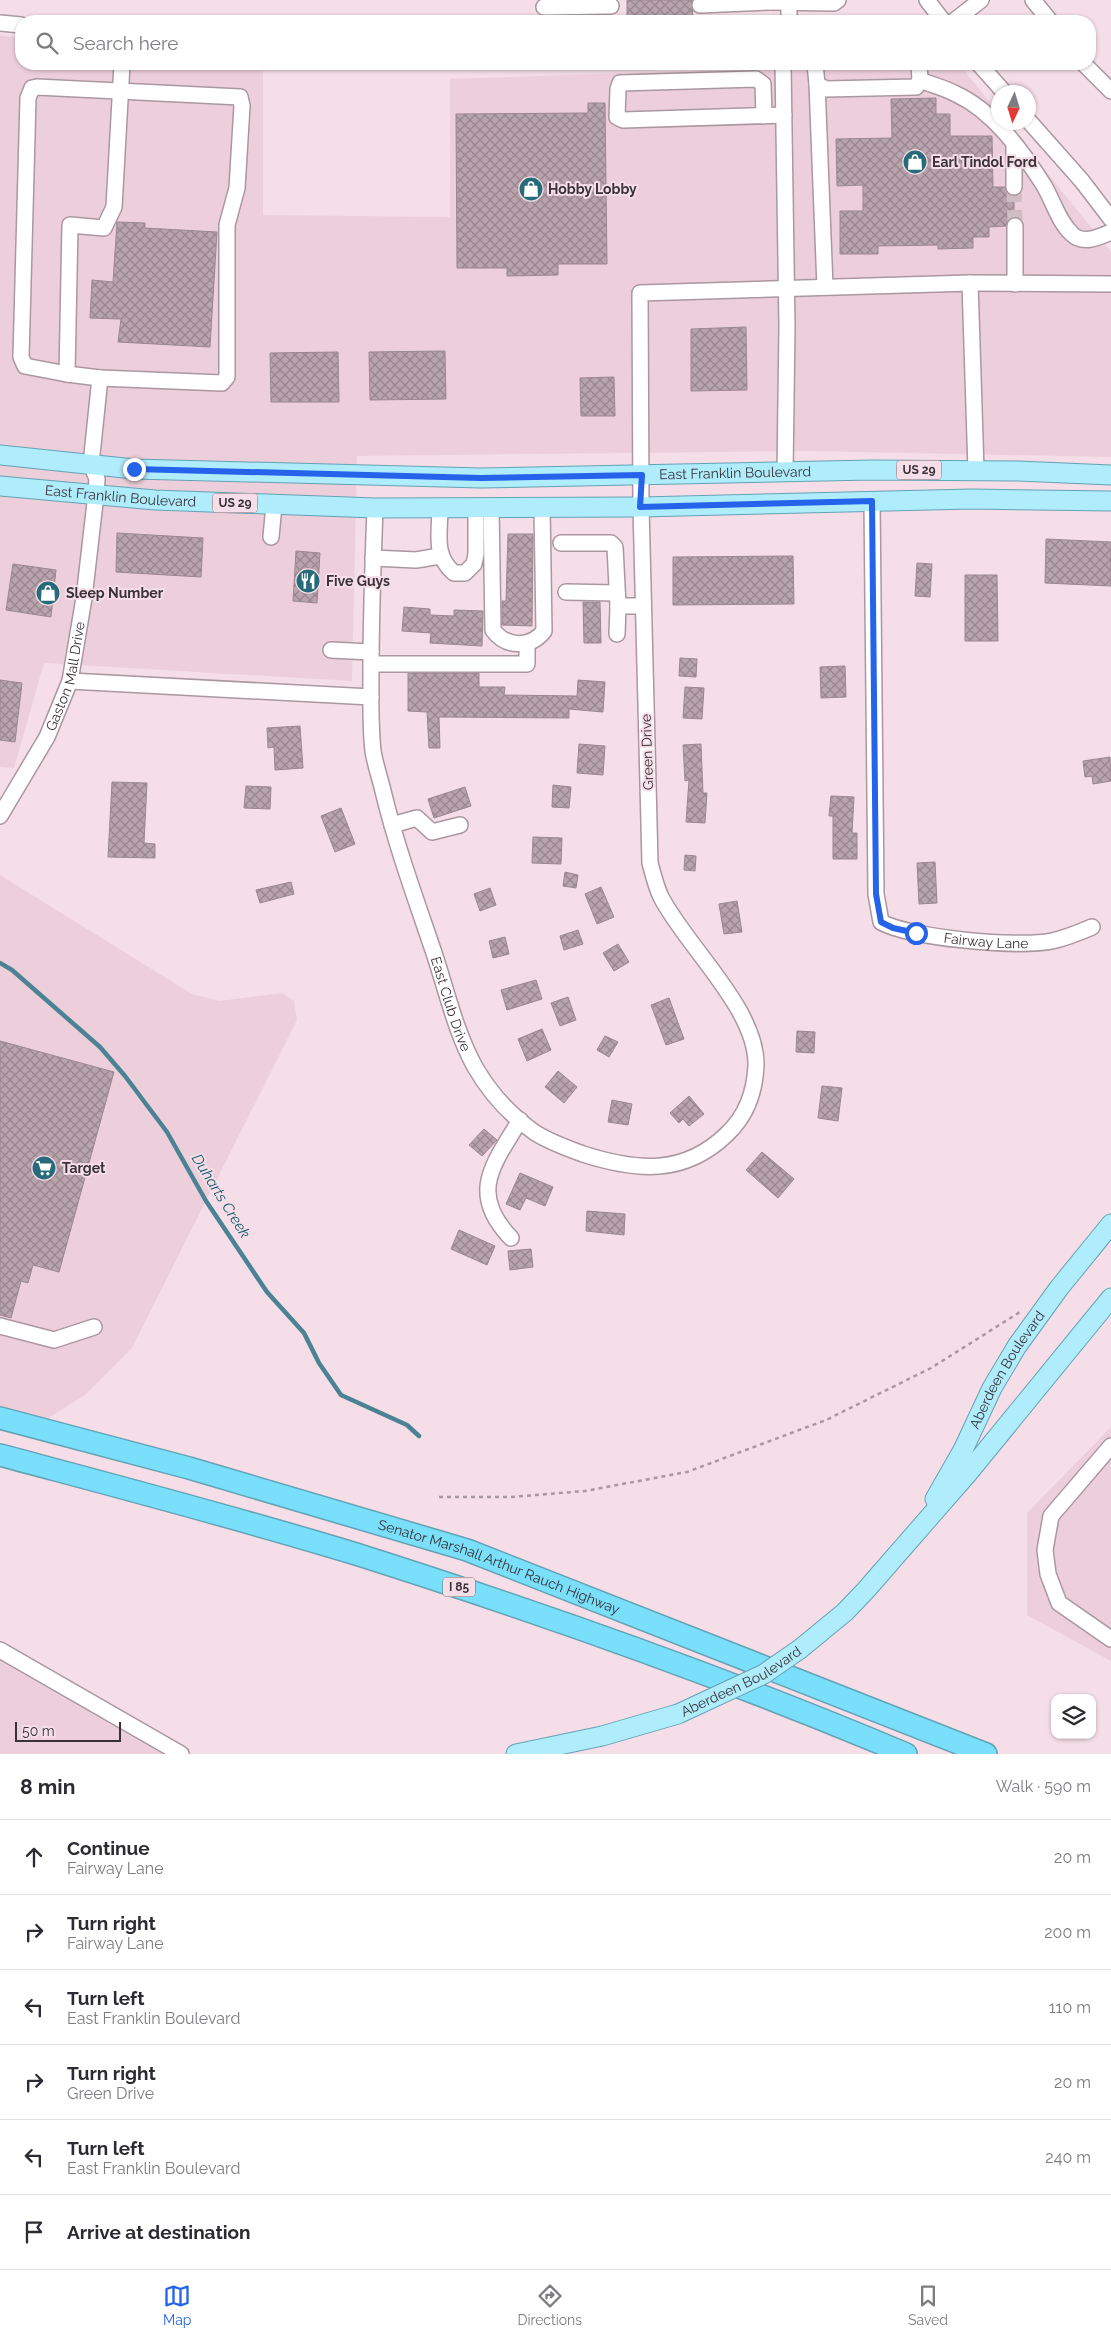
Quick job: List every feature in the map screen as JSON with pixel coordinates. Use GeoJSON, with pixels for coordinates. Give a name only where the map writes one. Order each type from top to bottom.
{"type":"FeatureCollection","features":[{"type":"Feature","properties":{"kind":"highway","name":"Senator Marshall Arthur Rauch Highway"},"geometry":{"type":"LineString","coordinates":[[0,1418],[189,1468],[467,1550],[986,1754]]}},
{"type":"Feature","properties":{"kind":"highway","name":"I 85"},"geometry":{"type":"LineString","coordinates":[[0,1455],[126,1488],[345,1551],[504,1602],[771,1699],[906,1754]]}},
{"type":"Feature","properties":{"kind":"highway"},"geometry":{"type":"LineString","coordinates":[[0,1466],[126,1488]]}},
{"type":"Feature","properties":{"kind":"main road","name":"East Franklin Boulevard"},"geometry":{"type":"LineString","coordinates":[[0,455],[134,469],[481,478],[976,470],[1111,475]]}},
{"type":"Feature","properties":{"kind":"main road","name":"East Franklin Boulevard"},"geometry":{"type":"LineString","coordinates":[[0,486],[155,500],[375,508],[640,507],[1038,499],[1111,501]]}},
{"type":"Feature","properties":{"kind":"main road","name":"Aberdeen Boulevard"},"geometry":{"type":"LineString","coordinates":[[921,1527],[963,1450],[992,1388],[1017,1346],[1059,1288],[1111,1224]]}},
{"type":"Feature","properties":{"kind":"main road","name":"Aberdeen Boulevard"},"geometry":{"type":"LineString","coordinates":[[516,1754],[602,1736],[678,1714],[764,1674],[800,1649],[845,1612],[968,1474],[1111,1298]]}},
{"type":"Feature","properties":{"kind":"street"},"geometry":{"type":"LineString","coordinates":[[700,5],[770,1],[834,3],[838,0]]}},
{"type":"Feature","properties":{"kind":"street"},"geometry":{"type":"LineString","coordinates":[[927,0],[938,15]]}},
{"type":"Feature","properties":{"kind":"street"},"geometry":{"type":"LineString","coordinates":[[962,15],[981,0]]}},
{"type":"Feature","properties":{"kind":"street"},"geometry":{"type":"LineString","coordinates":[[1033,0],[1045,15]]}},
{"type":"Feature","properties":{"kind":"street"},"geometry":{"type":"LineString","coordinates":[[789,2],[789,15]]}},
{"type":"Feature","properties":{"kind":"street"},"geometry":{"type":"LineString","coordinates":[[544,9],[611,6]]}},
{"type":"Feature","properties":{"kind":"street"},"geometry":{"type":"LineString","coordinates":[[0,23],[15,24]]}},
{"type":"Feature","properties":{"kind":"street"},"geometry":{"type":"LineString","coordinates":[[67,374],[70,225],[104,228],[114,207],[122,70]]}},
{"type":"Feature","properties":{"kind":"street"},"geometry":{"type":"LineString","coordinates":[[783,70],[786,288],[785,472]]}},
{"type":"Feature","properties":{"kind":"street"},"geometry":{"type":"LineString","coordinates":[[815,70],[825,288]]}},
{"type":"Feature","properties":{"kind":"street"},"geometry":{"type":"LineString","coordinates":[[817,84],[826,89],[916,87],[920,80],[919,70]]}},
{"type":"Feature","properties":{"kind":"street"},"geometry":{"type":"LineString","coordinates":[[984,70],[998,85]]}},
{"type":"Feature","properties":{"kind":"street"},"geometry":{"type":"LineString","coordinates":[[1090,70],[1111,91]]}},
{"type":"Feature","properties":{"kind":"street"},"geometry":{"type":"LineString","coordinates":[[764,116],[763,84],[756,80],[620,83],[618,89],[617,117],[622,120],[764,116],[784,115]]}},
{"type":"Feature","properties":{"kind":"street"},"geometry":{"type":"LineString","coordinates":[[920,80],[957,94],[988,115],[1014,145],[1044,185],[1054,208],[1072,235],[1078,238],[1094,239],[1111,232]]}},
{"type":"Feature","properties":{"kind":"street"},"geometry":{"type":"LineString","coordinates":[[37,87],[121,92],[240,97],[242,106],[238,188],[227,225],[227,377],[222,383],[100,378],[67,374],[25,366],[21,357],[28,98],[32,88],[37,87]]}},
{"type":"Feature","properties":{"kind":"street"},"geometry":{"type":"LineString","coordinates":[[1036,129],[1082,181],[1111,218]]}},
{"type":"Feature","properties":{"kind":"street"},"geometry":{"type":"LineString","coordinates":[[1014,145],[1014,187]]}},
{"type":"Feature","properties":{"kind":"street"},"geometry":{"type":"LineString","coordinates":[[1015,226],[1015,284]]}},
{"type":"Feature","properties":{"kind":"street"},"geometry":{"type":"LineString","coordinates":[[786,288],[970,284],[1111,284]]}},
{"type":"Feature","properties":{"kind":"street"},"geometry":{"type":"LineString","coordinates":[[970,284],[976,470]]}},
{"type":"Feature","properties":{"kind":"street","name":"Green Drive"},"geometry":{"type":"LineString","coordinates":[[735,1004],[666,906],[659,894],[650,863],[640,507],[642,475],[640,293],[786,288]]}},
{"type":"Feature","properties":{"kind":"street","name":"Gaston Mall Drive"},"geometry":{"type":"LineString","coordinates":[[0,816],[47,738],[70,681],[84,598],[96,494],[97,479],[91,464],[100,378]]}},
{"type":"Feature","properties":{"kind":"street","name":"Fairway Lane"},"geometry":{"type":"LineString","coordinates":[[872,501],[876,894],[881,922],[893,928],[916,933],[1021,944],[1050,941],[1072,936],[1092,927]]}},
{"type":"Feature","properties":{"kind":"street"},"geometry":{"type":"LineString","coordinates":[[271,537],[274,505]]}},
{"type":"Feature","properties":{"kind":"street"},"geometry":{"type":"LineString","coordinates":[[440,507],[440,556],[445,566],[454,573],[465,573],[474,564],[483,507]]}},
{"type":"Feature","properties":{"kind":"street"},"geometry":{"type":"LineString","coordinates":[[483,507],[493,630],[498,637],[510,643],[527,644],[538,639],[544,631],[542,507]]}},
{"type":"Feature","properties":{"kind":"street","name":"East Club Drive"},"geometry":{"type":"LineString","coordinates":[[375,508],[371,658],[373,751],[392,825],[456,1021],[473,1064],[489,1091],[536,1134],[564,1147],[625,1165],[657,1168],[688,1161],[716,1145],[738,1123],[752,1094],[756,1063],[749,1032],[735,1004]]}},
{"type":"Feature","properties":{"kind":"street"},"geometry":{"type":"LineString","coordinates":[[561,542],[611,543],[615,547],[617,634]]}},
{"type":"Feature","properties":{"kind":"street"},"geometry":{"type":"LineString","coordinates":[[373,558],[416,560],[440,556]]}},
{"type":"Feature","properties":{"kind":"street"},"geometry":{"type":"LineString","coordinates":[[566,592],[617,599],[643,606]]}},
{"type":"Feature","properties":{"kind":"street"},"geometry":{"type":"LineString","coordinates":[[331,650],[371,658],[526,664],[527,644]]}},
{"type":"Feature","properties":{"kind":"street"},"geometry":{"type":"LineString","coordinates":[[70,681],[371,698]]}},
{"type":"Feature","properties":{"kind":"street"},"geometry":{"type":"LineString","coordinates":[[392,825],[417,818],[432,832],[460,825]]}},
{"type":"Feature","properties":{"kind":"street"},"geometry":{"type":"LineString","coordinates":[[511,1238],[498,1224],[490,1208],[487,1192],[496,1160],[520,1120]]}},
{"type":"Feature","properties":{"kind":"street"},"geometry":{"type":"LineString","coordinates":[[0,1326],[54,1340],[94,1326]]}},
{"type":"Feature","properties":{"kind":"street"},"geometry":{"type":"LineString","coordinates":[[1111,1446],[1051,1516],[1045,1550],[1048,1574],[1059,1603],[1111,1639]]}},
{"type":"Feature","properties":{"kind":"street"},"geometry":{"type":"LineString","coordinates":[[0,1650],[181,1754]]}},
{"type":"Feature","properties":{"kind":"path"},"geometry":{"type":"LineString","coordinates":[[439,1497],[511,1497],[585,1491],[687,1472],[826,1420],[931,1368],[1027,1308]]}},
{"type":"Feature","properties":{"kind":"shaded area"},"geometry":{"type":"Polygon","coordinates":[[[0,35],[15,37],[15,70],[263,70],[263,215],[450,217],[450,79],[711,70],[964,70],[991,103],[991,130],[1013,130],[1111,252],[1111,457],[811,451],[357,456],[352,681],[44,663],[14,768],[0,767],[0,35]]]}},
{"type":"Feature","properties":{"kind":"shaded area"},"geometry":{"type":"Polygon","coordinates":[[[0,875],[192,994],[220,1001],[282,993],[294,1001],[297,1020],[132,1348],[85,1395],[34,1427],[0,1418],[0,875]]]}},
{"type":"Feature","properties":{"kind":"shaded area"},"geometry":{"type":"Polygon","coordinates":[[[1111,1427],[1111,1661],[1027,1615],[1027,1513],[1111,1427]]]}},
{"type":"Feature","properties":{"kind":"shaded area"},"geometry":{"type":"Polygon","coordinates":[[[0,1661],[162,1754],[0,1754],[0,1661]]]}},
{"type":"Feature","properties":{"kind":"building"},"geometry":{"type":"Polygon","coordinates":[[[627,0],[692,0],[693,15],[627,15],[627,0]]]}},
{"type":"Feature","properties":{"kind":"building","name":"Earl Tindol Ford"},"geometry":{"type":"Polygon","coordinates":[[[936,98],[936,114],[950,114],[950,136],[992,136],[993,187],[1005,187],[1009,195],[1014,196],[1014,217],[1007,221],[1006,226],[989,227],[989,237],[973,237],[973,248],[938,249],[938,245],[878,246],[878,254],[840,254],[840,211],[863,211],[863,185],[837,186],[836,139],[892,138],[891,99],[936,98]]]}},
{"type":"Feature","properties":{"kind":"building","name":"Hobby Lobby"},"geometry":{"type":"Polygon","coordinates":[[[588,103],[605,103],[607,264],[558,264],[558,275],[507,276],[507,268],[457,268],[456,114],[588,113],[588,103]]]}},
{"type":"Feature","properties":{"kind":"building"},"geometry":{"type":"Polygon","coordinates":[[[117,222],[145,223],[145,228],[217,232],[210,347],[118,342],[121,319],[90,318],[92,280],[113,282],[117,222]]]}},
{"type":"Feature","properties":{"kind":"building"},"geometry":{"type":"Polygon","coordinates":[[[746,327],[747,390],[691,391],[691,329],[746,327]]]}},
{"type":"Feature","properties":{"kind":"building"},"geometry":{"type":"Polygon","coordinates":[[[445,351],[446,399],[370,400],[369,352],[445,351]]]}},
{"type":"Feature","properties":{"kind":"building"},"geometry":{"type":"Polygon","coordinates":[[[338,352],[339,402],[271,402],[270,353],[338,352]]]}},
{"type":"Feature","properties":{"kind":"building"},"geometry":{"type":"Polygon","coordinates":[[[614,377],[615,416],[581,416],[580,378],[614,377]]]}},
{"type":"Feature","properties":{"kind":"building"},"geometry":{"type":"Polygon","coordinates":[[[117,533],[203,538],[201,577],[116,572],[117,533]]]}},
{"type":"Feature","properties":{"kind":"building"},"geometry":{"type":"Polygon","coordinates":[[[508,534],[533,534],[532,626],[502,625],[502,601],[506,601],[508,534]]]}},
{"type":"Feature","properties":{"kind":"building"},"geometry":{"type":"Polygon","coordinates":[[[1046,539],[1111,542],[1111,586],[1045,583],[1046,539]]]}},
{"type":"Feature","properties":{"kind":"building"},"geometry":{"type":"Polygon","coordinates":[[[296,551],[320,553],[317,603],[293,601],[296,551]]]}},
{"type":"Feature","properties":{"kind":"building"},"geometry":{"type":"Polygon","coordinates":[[[793,556],[794,604],[673,605],[673,557],[793,556]]]}},
{"type":"Feature","properties":{"kind":"building"},"geometry":{"type":"Polygon","coordinates":[[[917,563],[932,564],[930,597],[915,596],[917,563]]]}},
{"type":"Feature","properties":{"kind":"building"},"geometry":{"type":"Polygon","coordinates":[[[13,564],[56,570],[51,617],[6,610],[13,564]]]}},
{"type":"Feature","properties":{"kind":"building"},"geometry":{"type":"Polygon","coordinates":[[[965,575],[997,575],[998,641],[965,641],[965,575]]]}},
{"type":"Feature","properties":{"kind":"building"},"geometry":{"type":"Polygon","coordinates":[[[583,602],[600,602],[601,643],[584,643],[583,602]]]}},
{"type":"Feature","properties":{"kind":"building"},"geometry":{"type":"Polygon","coordinates":[[[404,607],[430,609],[430,615],[454,616],[454,610],[483,611],[482,646],[430,643],[431,633],[402,631],[404,607]]]}},
{"type":"Feature","properties":{"kind":"building"},"geometry":{"type":"Polygon","coordinates":[[[680,658],[697,659],[696,677],[679,676],[680,658]]]}},
{"type":"Feature","properties":{"kind":"building"},"geometry":{"type":"Polygon","coordinates":[[[845,666],[846,697],[821,698],[820,667],[845,666]]]}},
{"type":"Feature","properties":{"kind":"building"},"geometry":{"type":"Polygon","coordinates":[[[408,673],[479,673],[479,687],[505,687],[504,695],[577,696],[578,680],[605,682],[603,712],[569,709],[569,718],[439,717],[440,748],[429,748],[427,712],[408,711],[408,673]]]}},
{"type":"Feature","properties":{"kind":"building"},"geometry":{"type":"Polygon","coordinates":[[[0,680],[22,683],[15,742],[0,740],[0,680]]]}},
{"type":"Feature","properties":{"kind":"building"},"geometry":{"type":"Polygon","coordinates":[[[685,687],[704,688],[702,719],[683,718],[685,687]]]}},
{"type":"Feature","properties":{"kind":"building"},"geometry":{"type":"Polygon","coordinates":[[[300,726],[303,768],[275,770],[274,747],[268,748],[267,728],[300,726]]]}},
{"type":"Feature","properties":{"kind":"building"},"geometry":{"type":"Polygon","coordinates":[[[579,744],[605,746],[603,775],[577,773],[579,744]]]}},
{"type":"Feature","properties":{"kind":"building"},"geometry":{"type":"Polygon","coordinates":[[[701,744],[703,793],[707,793],[705,823],[686,822],[689,780],[685,781],[683,745],[701,744]]]}},
{"type":"Feature","properties":{"kind":"building"},"geometry":{"type":"Polygon","coordinates":[[[1110,757],[1111,781],[1093,784],[1092,776],[1085,777],[1083,761],[1110,757]]]}},
{"type":"Feature","properties":{"kind":"building"},"geometry":{"type":"Polygon","coordinates":[[[112,782],[147,783],[144,843],[155,844],[155,858],[108,857],[112,782]]]}},
{"type":"Feature","properties":{"kind":"building"},"geometry":{"type":"Polygon","coordinates":[[[553,785],[571,787],[569,808],[552,807],[553,785]]]}},
{"type":"Feature","properties":{"kind":"building"},"geometry":{"type":"Polygon","coordinates":[[[246,786],[271,787],[270,809],[244,808],[246,786]]]}},
{"type":"Feature","properties":{"kind":"building"},"geometry":{"type":"Polygon","coordinates":[[[465,787],[471,806],[434,818],[428,799],[465,787]]]}},
{"type":"Feature","properties":{"kind":"building"},"geometry":{"type":"Polygon","coordinates":[[[831,796],[854,797],[852,833],[857,833],[857,859],[833,859],[833,816],[829,816],[831,796]]]}},
{"type":"Feature","properties":{"kind":"building"},"geometry":{"type":"Polygon","coordinates":[[[341,808],[355,844],[335,852],[321,816],[341,808]]]}},
{"type":"Feature","properties":{"kind":"building"},"geometry":{"type":"Polygon","coordinates":[[[533,837],[562,838],[561,864],[532,863],[533,837]]]}},
{"type":"Feature","properties":{"kind":"building"},"geometry":{"type":"Polygon","coordinates":[[[685,855],[696,856],[695,871],[684,870],[685,855]]]}},
{"type":"Feature","properties":{"kind":"building"},"geometry":{"type":"Polygon","coordinates":[[[935,862],[937,903],[919,904],[917,863],[935,862]]]}},
{"type":"Feature","properties":{"kind":"building"},"geometry":{"type":"Polygon","coordinates":[[[565,872],[578,875],[576,888],[563,886],[565,872]]]}},
{"type":"Feature","properties":{"kind":"building"},"geometry":{"type":"Polygon","coordinates":[[[291,882],[294,894],[260,903],[256,890],[291,882]]]}},
{"type":"Feature","properties":{"kind":"building"},"geometry":{"type":"Polygon","coordinates":[[[601,887],[614,917],[597,924],[585,894],[601,887]]]}},
{"type":"Feature","properties":{"kind":"building"},"geometry":{"type":"Polygon","coordinates":[[[490,888],[496,905],[480,911],[474,894],[490,888]]]}},
{"type":"Feature","properties":{"kind":"building"},"geometry":{"type":"Polygon","coordinates":[[[737,901],[742,932],[724,934],[719,904],[737,901]]]}},
{"type":"Feature","properties":{"kind":"building"},"geometry":{"type":"Polygon","coordinates":[[[578,930],[583,944],[564,950],[560,936],[578,930]]]}},
{"type":"Feature","properties":{"kind":"building"},"geometry":{"type":"Polygon","coordinates":[[[505,937],[509,954],[493,958],[489,941],[505,937]]]}},
{"type":"Feature","properties":{"kind":"building"},"geometry":{"type":"Polygon","coordinates":[[[618,944],[629,962],[614,971],[603,953],[618,944]]]}},
{"type":"Feature","properties":{"kind":"building"},"geometry":{"type":"Polygon","coordinates":[[[536,980],[542,999],[507,1010],[501,990],[536,980]]]}},
{"type":"Feature","properties":{"kind":"building"},"geometry":{"type":"Polygon","coordinates":[[[568,997],[576,1020],[560,1026],[551,1003],[568,997]]]}},
{"type":"Feature","properties":{"kind":"building"},"geometry":{"type":"Polygon","coordinates":[[[669,998],[684,1039],[666,1045],[651,1005],[669,998]]]}},
{"type":"Feature","properties":{"kind":"building"},"geometry":{"type":"Polygon","coordinates":[[[542,1029],[551,1050],[527,1061],[518,1039],[542,1029]]]}},
{"type":"Feature","properties":{"kind":"building"},"geometry":{"type":"Polygon","coordinates":[[[797,1031],[815,1032],[814,1053],[796,1052],[797,1031]]]}},
{"type":"Feature","properties":{"kind":"building"},"geometry":{"type":"Polygon","coordinates":[[[605,1036],[618,1042],[609,1057],[597,1050],[605,1036]]]}},
{"type":"Feature","properties":{"kind":"building","name":"Target"},"geometry":{"type":"Polygon","coordinates":[[[0,1041],[114,1072],[59,1272],[33,1265],[28,1283],[21,1281],[11,1318],[0,1315],[0,1041]]]}},
{"type":"Feature","properties":{"kind":"building"},"geometry":{"type":"Polygon","coordinates":[[[558,1071],[577,1087],[564,1103],[545,1087],[558,1071]]]}},
{"type":"Feature","properties":{"kind":"building"},"geometry":{"type":"Polygon","coordinates":[[[822,1086],[842,1088],[838,1121],[818,1118],[822,1086]]]}},
{"type":"Feature","properties":{"kind":"building"},"geometry":{"type":"Polygon","coordinates":[[[689,1096],[704,1114],[689,1126],[683,1119],[679,1123],[670,1113],[689,1096]]]}},
{"type":"Feature","properties":{"kind":"building"},"geometry":{"type":"Polygon","coordinates":[[[612,1100],[632,1104],[628,1125],[608,1122],[612,1100]]]}},
{"type":"Feature","properties":{"kind":"building"},"geometry":{"type":"Polygon","coordinates":[[[484,1129],[497,1140],[482,1156],[469,1145],[484,1129]]]}},
{"type":"Feature","properties":{"kind":"building"},"geometry":{"type":"Polygon","coordinates":[[[762,1152],[794,1179],[778,1198],[746,1170],[762,1152]]]}},
{"type":"Feature","properties":{"kind":"building"},"geometry":{"type":"Polygon","coordinates":[[[520,1173],[553,1187],[545,1206],[526,1198],[520,1210],[506,1204],[520,1173]]]}},
{"type":"Feature","properties":{"kind":"building"},"geometry":{"type":"Polygon","coordinates":[[[587,1211],[625,1214],[624,1235],[586,1231],[587,1211]]]}},
{"type":"Feature","properties":{"kind":"building"},"geometry":{"type":"Polygon","coordinates":[[[459,1230],[495,1246],[487,1265],[451,1249],[459,1230]]]}},
{"type":"Feature","properties":{"kind":"building"},"geometry":{"type":"Polygon","coordinates":[[[531,1249],[533,1267],[510,1270],[508,1251],[531,1249]]]}},
{"type":"Feature","properties":{"kind":"waterway","name":"Duharts Creek"},"geometry":{"type":"LineString","coordinates":[[0,963],[12,970],[100,1047],[125,1076],[167,1132],[206,1201],[267,1292],[304,1333],[319,1363],[341,1395],[407,1425],[419,1436]]}},
{"type":"Feature","properties":{"kind":"tunnel"},"geometry":{"type":"LineString","coordinates":[[1014,187],[1015,226]]}},
{"type":"Feature","properties":{"kind":"place","name":"Earl Tindol Ford"},"geometry":{"type":"Point","coordinates":[915,162]}},
{"type":"Feature","properties":{"kind":"place","name":"Hobby Lobby"},"geometry":{"type":"Point","coordinates":[531,189]}},
{"type":"Feature","properties":{"kind":"place","name":"Five Guys"},"geometry":{"type":"Point","coordinates":[308,581]}},
{"type":"Feature","properties":{"kind":"place","name":"Sleep Number"},"geometry":{"type":"Point","coordinates":[48,593]}},
{"type":"Feature","properties":{"kind":"place","name":"Target"},"geometry":{"type":"Point","coordinates":[44,1168]}},
{"type":"Feature","properties":{"kind":"route"},"geometry":{"type":"LineString","coordinates":[[134,469],[481,478],[642,475],[640,507],[872,501],[876,894],[881,922],[893,928],[916,933]]}}]}
